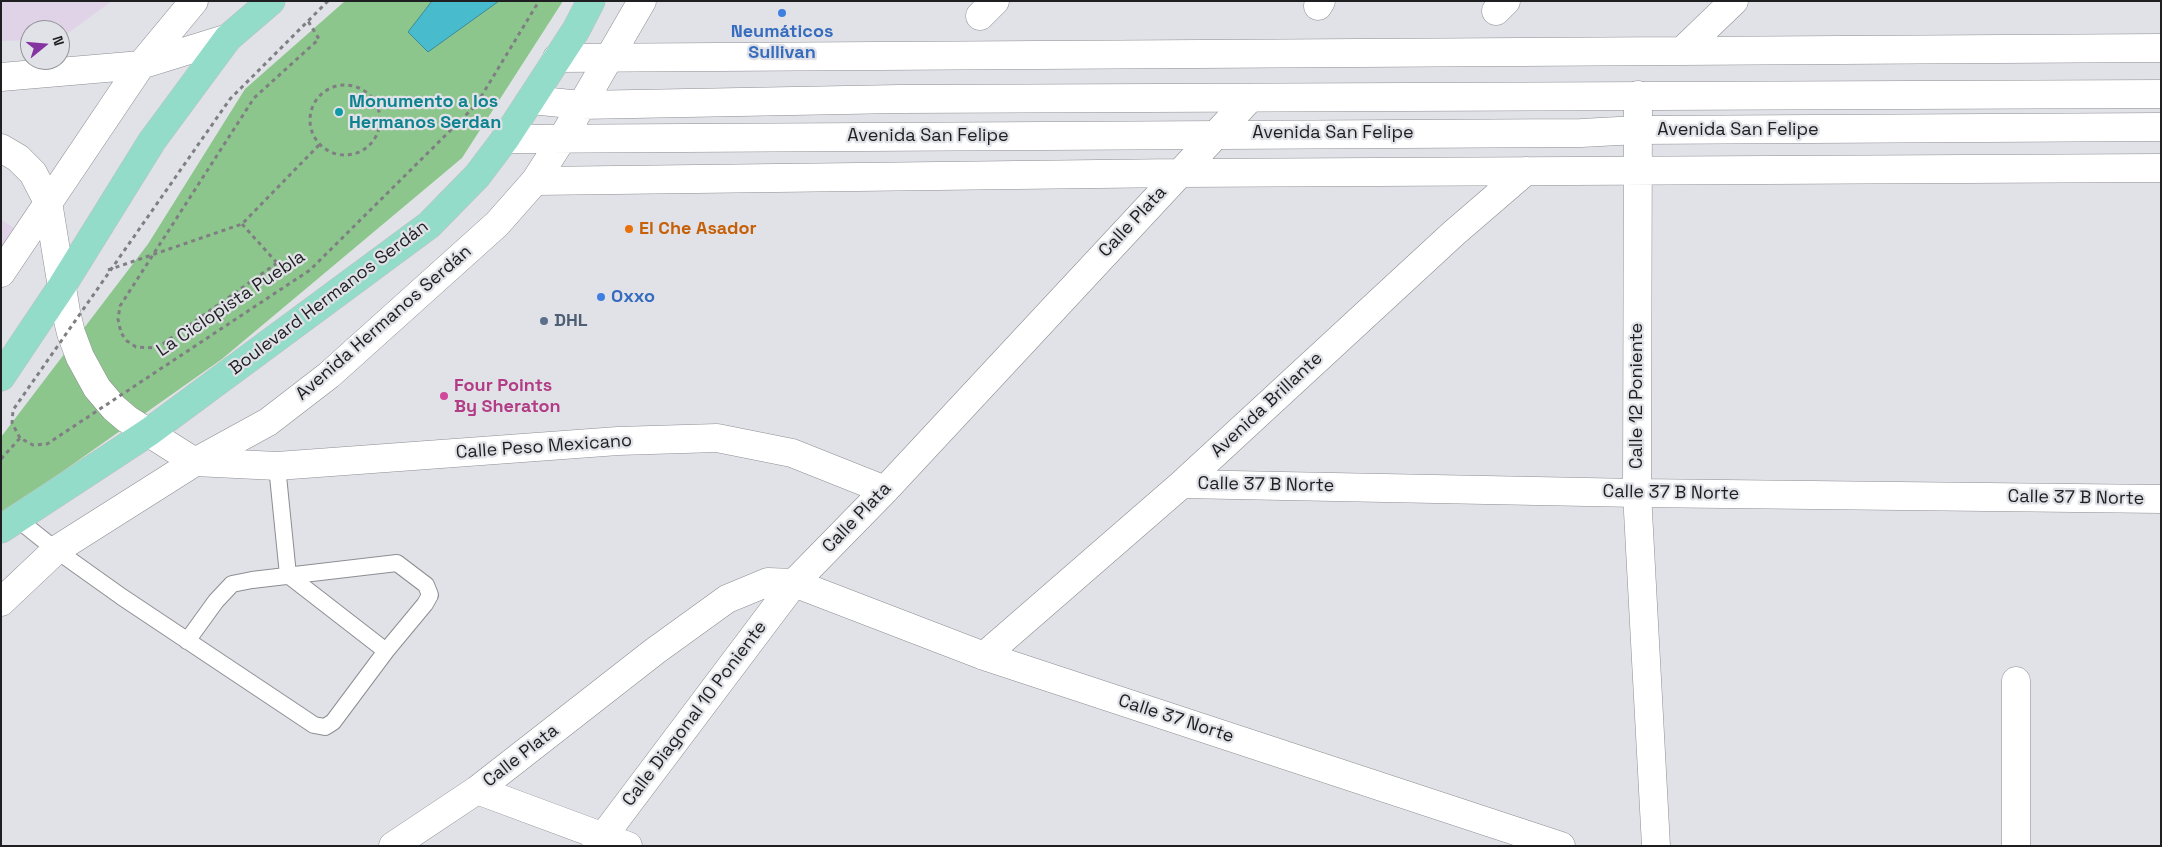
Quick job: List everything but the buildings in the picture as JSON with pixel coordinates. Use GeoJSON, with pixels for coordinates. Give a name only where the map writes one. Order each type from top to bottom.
{"type":"FeatureCollection","features":[{"type":"Feature","properties":{"kind":"main road"},"geometry":{"type":"LineString","coordinates":[[1,377],[62,286],[152,141],[228,38],[271,1]]}},
{"type":"Feature","properties":{"kind":"main road","name":"Boulevard Hermanos Serdán"},"geometry":{"type":"LineString","coordinates":[[9,523],[148,432],[429,225],[477,176],[505,139],[592,1]]}},
{"type":"Feature","properties":{"kind":"street"},"geometry":{"type":"LineString","coordinates":[[1,274],[141,65],[194,1]]}},
{"type":"Feature","properties":{"kind":"street","name":"Avenida Hermanos Serdán"},"geometry":{"type":"LineString","coordinates":[[1,602],[56,550],[195,462],[268,422],[329,375],[497,224],[535,181],[562,139],[642,1]]}},
{"type":"Feature","properties":{"kind":"street"},"geometry":{"type":"LineString","coordinates":[[1683,50],[1734,1]]}},
{"type":"Feature","properties":{"kind":"street"},"geometry":{"type":"LineString","coordinates":[[1,76],[141,65],[228,38]]}},
{"type":"Feature","properties":{"kind":"street"},"geometry":{"type":"LineString","coordinates":[[557,58],[2161,48]]}},
{"type":"Feature","properties":{"kind":"street","name":"Avenida San Felipe"},"geometry":{"type":"LineString","coordinates":[[531,100],[581,105],[899,99],[2161,94]]}},
{"type":"Feature","properties":{"kind":"street","name":"Calle 12 Poniente"},"geometry":{"type":"LineString","coordinates":[[1638,95],[1637,493],[1656,846]]}},
{"type":"Feature","properties":{"kind":"street","name":"Calle Plata"},"geometry":{"type":"LineString","coordinates":[[393,846],[477,790],[655,651],[727,599],[768,582],[794,583],[885,490],[1179,172],[1250,98]]}},
{"type":"Feature","properties":{"kind":"street","name":"Avenida San Felipe"},"geometry":{"type":"LineString","coordinates":[[505,139],[1581,133],[1638,130],[2161,127]]}},
{"type":"Feature","properties":{"kind":"street"},"geometry":{"type":"LineString","coordinates":[[1,148],[18,158],[33,173],[48,202],[71,334],[80,357],[97,388],[114,408],[195,462]]}},
{"type":"Feature","properties":{"kind":"street"},"geometry":{"type":"LineString","coordinates":[[535,181],[1179,172],[2161,168]]}},
{"type":"Feature","properties":{"kind":"street","name":"Avenida Brillante"},"geometry":{"type":"LineString","coordinates":[[984,656],[1182,484],[1454,233],[1526,171]]}},
{"type":"Feature","properties":{"kind":"street","name":"Calle Peso Mexicano"},"geometry":{"type":"LineString","coordinates":[[195,462],[277,466],[618,441],[717,438],[792,453],[885,490]]}},
{"type":"Feature","properties":{"kind":"street","name":"Calle 37 B Norte"},"geometry":{"type":"LineString","coordinates":[[1182,484],[1637,493],[2161,499]]}},
{"type":"Feature","properties":{"kind":"street","name":"Calle 37 Norte"},"geometry":{"type":"LineString","coordinates":[[794,583],[984,656],[1561,846]]}},
{"type":"Feature","properties":{"kind":"street","name":"Calle Diagonal 10 Poniente"},"geometry":{"type":"LineString","coordinates":[[599,842],[794,583]]}},
{"type":"Feature","properties":{"kind":"street"},"geometry":{"type":"LineString","coordinates":[[2016,681],[2016,846]]}},
{"type":"Feature","properties":{"kind":"street"},"geometry":{"type":"LineString","coordinates":[[477,790],[599,842],[628,846]]}},
{"type":"Feature","properties":{"kind":"lane"},"geometry":{"type":"LineString","coordinates":[[277,466],[288,575],[386,651]]}},
{"type":"Feature","properties":{"kind":"lane"},"geometry":{"type":"LineString","coordinates":[[9,523],[56,550],[187,641],[314,725],[325,727],[332,722],[386,651],[425,604],[430,595],[426,586],[397,563],[288,575],[232,584],[216,601],[187,641]]}},
{"type":"Feature","properties":{"kind":"path"},"geometry":{"type":"LineString","coordinates":[[1,459],[20,438],[12,423],[13,410],[230,99],[328,1]]}},
{"type":"Feature","properties":{"kind":"path","name":"La Ciclopista Puebla"},"geometry":{"type":"LineString","coordinates":[[20,438],[33,445],[47,444],[310,270],[476,105],[539,1]]}},
{"type":"Feature","properties":{"kind":"path","name":"La Ciclopista Puebla"},"geometry":{"type":"LineString","coordinates":[[242,224],[277,263],[157,348],[136,347],[127,341],[121,333],[118,319],[120,306],[254,98],[318,39],[308,21]]}},
{"type":"Feature","properties":{"kind":"path"},"geometry":{"type":"LineString","coordinates":[[336,86],[354,86],[364,90],[376,104],[380,121],[378,133],[372,143],[364,151],[346,156],[329,152],[319,146],[313,136],[310,113],[314,102],[321,93],[336,86]]}},
{"type":"Feature","properties":{"kind":"path"},"geometry":{"type":"LineString","coordinates":[[107,271],[242,224],[319,146]]}},
{"type":"Feature","properties":{"kind":"shaded area"},"geometry":{"type":"Polygon","coordinates":[[[1,1],[112,1],[70,32],[70,20],[20,20],[20,40],[1,41],[1,1]]]}},
{"type":"Feature","properties":{"kind":"shaded area"},"geometry":{"type":"Polygon","coordinates":[[[1,219],[25,236],[1,267],[1,219]]]}},
{"type":"Feature","properties":{"kind":"green space"},"geometry":{"type":"Polygon","coordinates":[[[345,1],[563,1],[462,158],[222,359],[1,515],[1,437],[148,244],[245,89],[345,1]]]}},
{"type":"Feature","properties":{"kind":"water"},"geometry":{"type":"Polygon","coordinates":[[[432,1],[499,1],[428,52],[408,32],[432,1]]]}},
{"type":"Feature","properties":{"kind":"place","name":"Neumáticos Sullivan"},"geometry":{"type":"Point","coordinates":[782,13]}},
{"type":"Feature","properties":{"kind":"place","name":"Monumento a los Hermanos Serdan"},"geometry":{"type":"Point","coordinates":[339,112]}},
{"type":"Feature","properties":{"kind":"place","name":"El Che Asador"},"geometry":{"type":"Point","coordinates":[629,229]}},
{"type":"Feature","properties":{"kind":"place","name":"Oxxo"},"geometry":{"type":"Point","coordinates":[601,297]}},
{"type":"Feature","properties":{"kind":"place","name":"DHL"},"geometry":{"type":"Point","coordinates":[544,321]}},
{"type":"Feature","properties":{"kind":"place","name":"Four Points By Sheraton"},"geometry":{"type":"Point","coordinates":[444,396]}}]}
